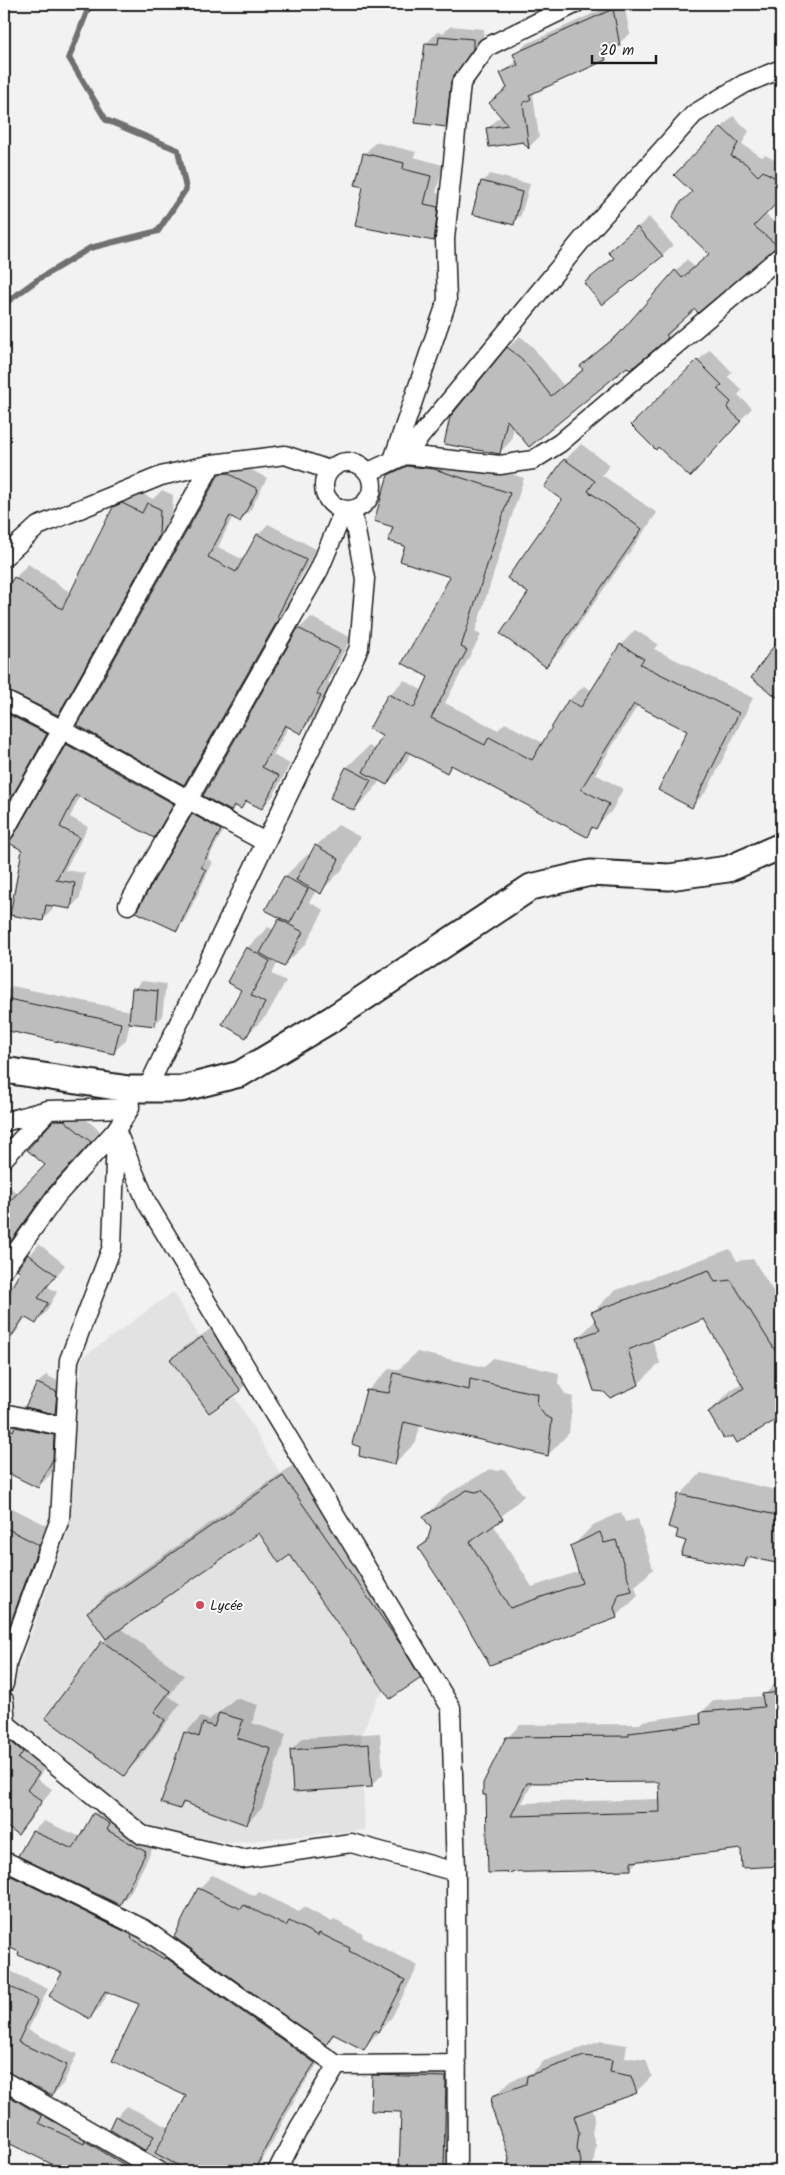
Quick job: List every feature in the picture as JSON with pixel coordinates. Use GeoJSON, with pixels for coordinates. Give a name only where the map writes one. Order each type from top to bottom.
{"type":"FeatureCollection","features":[{"type":"Feature","properties":{"kind":"street"},"geometry":{"type":"LineString","coordinates":[[399,457],[447,301],[445,238],[461,83],[487,47],[575,4]]}},
{"type":"Feature","properties":{"kind":"street"},"geometry":{"type":"LineString","coordinates":[[369,472],[399,457],[586,235],[694,114],[744,84],[781,69]]}},
{"type":"Feature","properties":{"kind":"street"},"geometry":{"type":"LineString","coordinates":[[399,457],[500,465],[533,460],[560,443],[781,256]]}},
{"type":"Feature","properties":{"kind":"street"},"geometry":{"type":"LineString","coordinates":[[4,557],[38,526],[161,476],[212,464],[285,455],[329,470]]}},
{"type":"Feature","properties":{"kind":"street"},"geometry":{"type":"LineString","coordinates":[[350,461],[357,462],[369,472],[373,487],[371,495],[360,507],[348,510],[330,501],[325,494],[325,478],[329,470],[335,465],[350,461]]}},
{"type":"Feature","properties":{"kind":"street"},"geometry":{"type":"LineString","coordinates":[[4,832],[212,464]]}},
{"type":"Feature","properties":{"kind":"street"},"geometry":{"type":"LineString","coordinates":[[128,905],[319,570],[348,510]]}},
{"type":"Feature","properties":{"kind":"street"},"geometry":{"type":"LineString","coordinates":[[4,1269],[57,1195],[116,1130],[265,842],[359,648],[365,579],[348,510]]}},
{"type":"Feature","properties":{"kind":"street"},"geometry":{"type":"LineString","coordinates":[[4,700],[62,728],[188,801],[265,842]]}},
{"type":"Feature","properties":{"kind":"street"},"geometry":{"type":"LineString","coordinates":[[4,1122],[48,1110],[181,1089],[240,1074],[332,1019],[531,887],[590,873],[669,877],[728,869],[781,846]]}},
{"type":"Feature","properties":{"kind":"street"},"geometry":{"type":"LineString","coordinates":[[4,1070],[135,1095]]}},
{"type":"Feature","properties":{"kind":"street"},"geometry":{"type":"LineString","coordinates":[[4,1158],[48,1110]]}},
{"type":"Feature","properties":{"kind":"street"},"geometry":{"type":"LineString","coordinates":[[4,1684],[6,1659],[60,1519],[69,1360],[112,1248],[116,1130]]}},
{"type":"Feature","properties":{"kind":"street"},"geometry":{"type":"LineString","coordinates":[[116,1130],[147,1203],[451,1708],[456,1872],[457,2171]]}},
{"type":"Feature","properties":{"kind":"street"},"geometry":{"type":"LineString","coordinates":[[4,1412],[65,1427]]}},
{"type":"Feature","properties":{"kind":"street"},"geometry":{"type":"LineString","coordinates":[[4,1700],[6,1724],[142,1835],[242,1858],[351,1843],[456,1872]]}},
{"type":"Feature","properties":{"kind":"street"},"geometry":{"type":"LineString","coordinates":[[8,1863],[144,1929],[337,2065],[456,2064]]}},
{"type":"Feature","properties":{"kind":"street"},"geometry":{"type":"LineString","coordinates":[[277,2171],[299,2128],[337,2065]]}},
{"type":"Feature","properties":{"kind":"street"},"geometry":{"type":"LineString","coordinates":[[4,2081],[132,2165],[159,2171]]}},
{"type":"Feature","properties":{"kind":"shaded area","name":"Lycée"},"geometry":{"type":"Polygon","coordinates":[[[173,1292],[400,1677],[377,1698],[361,1735],[365,1830],[231,1843],[146,1830],[15,1725],[10,1693],[67,1533],[82,1358],[173,1292]]]}},
{"type":"Feature","properties":{"kind":"building"},"geometry":{"type":"Polygon","coordinates":[[[613,9],[620,46],[602,50],[606,60],[529,95],[531,99],[523,103],[529,149],[523,142],[489,147],[486,128],[508,125],[489,103],[507,88],[500,73],[518,65],[513,54],[613,9]]]}},
{"type":"Feature","properties":{"kind":"building"},"geometry":{"type":"Polygon","coordinates":[[[439,36],[473,39],[473,49],[451,81],[446,127],[415,123],[425,43],[438,44],[439,36]]]}},
{"type":"Feature","properties":{"kind":"building"},"geometry":{"type":"Polygon","coordinates":[[[721,127],[738,143],[731,156],[745,163],[758,176],[763,171],[781,181],[781,199],[754,226],[778,246],[698,313],[695,309],[666,335],[668,337],[666,340],[630,370],[627,367],[529,447],[507,420],[500,454],[444,444],[450,417],[507,347],[522,359],[551,396],[583,370],[580,366],[617,336],[675,270],[682,278],[709,254],[672,218],[679,204],[692,192],[674,175],[721,127]]]}},
{"type":"Feature","properties":{"kind":"building"},"geometry":{"type":"Polygon","coordinates":[[[363,153],[404,163],[403,169],[431,176],[424,204],[438,207],[434,241],[355,226],[363,187],[355,185],[363,153]]]}},
{"type":"Feature","properties":{"kind":"building"},"geometry":{"type":"Polygon","coordinates":[[[481,181],[522,192],[514,225],[472,214],[481,181]]]}},
{"type":"Feature","properties":{"kind":"building"},"geometry":{"type":"Polygon","coordinates":[[[637,227],[663,256],[602,305],[584,283],[614,258],[608,252],[637,227]]]}},
{"type":"Feature","properties":{"kind":"building"},"geometry":{"type":"Polygon","coordinates":[[[697,360],[722,385],[717,389],[731,402],[727,408],[741,421],[690,477],[658,447],[656,450],[631,425],[697,360]]]}},
{"type":"Feature","properties":{"kind":"building"},"geometry":{"type":"Polygon","coordinates":[[[564,459],[595,481],[588,491],[642,529],[546,667],[500,634],[528,593],[507,578],[562,500],[544,487],[564,459]]]}},
{"type":"Feature","properties":{"kind":"building"},"geometry":{"type":"Polygon","coordinates":[[[407,466],[434,469],[510,493],[461,647],[467,650],[431,718],[485,745],[489,737],[532,760],[568,700],[581,707],[620,644],[644,659],[640,664],[739,713],[692,808],[658,790],[687,731],[634,704],[581,789],[609,804],[596,829],[592,827],[587,837],[451,765],[447,773],[406,751],[387,785],[363,772],[382,736],[369,729],[388,694],[414,708],[428,677],[402,663],[450,577],[400,561],[405,546],[388,541],[393,527],[374,521],[388,475],[407,466]]]}},
{"type":"Feature","properties":{"kind":"building"},"geometry":{"type":"Polygon","coordinates":[[[227,473],[258,489],[240,522],[230,516],[208,557],[236,572],[257,534],[306,560],[277,617],[279,618],[184,785],[77,725],[219,474],[227,473]]]}},
{"type":"Feature","properties":{"kind":"building"},"geometry":{"type":"Polygon","coordinates":[[[122,503],[142,513],[147,503],[160,509],[159,536],[58,715],[4,689],[4,593],[14,577],[62,609],[113,507],[122,503]]]}},
{"type":"Feature","properties":{"kind":"building"},"geometry":{"type":"Polygon","coordinates":[[[298,628],[340,650],[317,694],[321,696],[301,734],[285,725],[262,767],[279,776],[262,809],[246,801],[241,809],[234,805],[231,811],[203,796],[298,628]]]}},
{"type":"Feature","properties":{"kind":"building"},"geometry":{"type":"Polygon","coordinates":[[[781,636],[781,700],[751,678],[781,636]]]}},
{"type":"Feature","properties":{"kind":"building"},"geometry":{"type":"Polygon","coordinates":[[[4,712],[47,734],[4,811],[4,712]]]}},
{"type":"Feature","properties":{"kind":"building"},"geometry":{"type":"Polygon","coordinates":[[[66,744],[174,804],[154,838],[76,795],[60,827],[79,837],[56,880],[75,883],[71,909],[46,905],[43,921],[10,915],[22,850],[7,842],[13,837],[66,744]]]}},
{"type":"Feature","properties":{"kind":"building"},"geometry":{"type":"Polygon","coordinates":[[[346,767],[371,780],[354,811],[330,798],[346,767]]]}},
{"type":"Feature","properties":{"kind":"building"},"geometry":{"type":"Polygon","coordinates":[[[192,814],[221,830],[201,867],[206,870],[177,931],[136,912],[192,814]]]}},
{"type":"Feature","properties":{"kind":"building"},"geometry":{"type":"Polygon","coordinates":[[[315,845],[339,859],[321,894],[296,880],[315,845]]]}},
{"type":"Feature","properties":{"kind":"building"},"geometry":{"type":"Polygon","coordinates":[[[284,876],[308,889],[290,923],[265,910],[284,876]]]}},
{"type":"Feature","properties":{"kind":"building"},"geometry":{"type":"Polygon","coordinates":[[[279,919],[303,932],[284,967],[260,953],[279,919]]]}},
{"type":"Feature","properties":{"kind":"building"},"geometry":{"type":"Polygon","coordinates":[[[246,947],[270,961],[251,995],[265,1003],[246,1038],[222,1024],[241,990],[227,982],[246,947]]]}},
{"type":"Feature","properties":{"kind":"building"},"geometry":{"type":"Polygon","coordinates":[[[132,988],[158,991],[155,1026],[129,1023],[132,988]]]}},
{"type":"Feature","properties":{"kind":"building"},"geometry":{"type":"Polygon","coordinates":[[[4,998],[121,1023],[114,1054],[4,1030],[4,998]]]}},
{"type":"Feature","properties":{"kind":"building"},"geometry":{"type":"Polygon","coordinates":[[[54,1120],[64,1120],[91,1142],[48,1189],[4,1251],[4,1207],[45,1165],[27,1150],[54,1120]]]}},
{"type":"Feature","properties":{"kind":"building"},"geometry":{"type":"Polygon","coordinates":[[[28,1254],[56,1275],[38,1298],[48,1303],[36,1324],[24,1317],[4,1348],[4,1301],[20,1272],[17,1269],[28,1254]]]}},
{"type":"Feature","properties":{"kind":"building"},"geometry":{"type":"Polygon","coordinates":[[[709,1270],[715,1282],[731,1280],[781,1360],[781,1417],[737,1443],[733,1436],[724,1439],[708,1412],[744,1388],[704,1319],[628,1350],[639,1385],[610,1398],[604,1392],[594,1391],[577,1338],[600,1330],[591,1312],[709,1270]]]}},
{"type":"Feature","properties":{"kind":"building"},"geometry":{"type":"Polygon","coordinates":[[[202,1337],[241,1391],[209,1413],[170,1359],[202,1337]]]}},
{"type":"Feature","properties":{"kind":"building"},"geometry":{"type":"Polygon","coordinates":[[[394,1373],[469,1390],[470,1379],[538,1394],[537,1405],[545,1416],[552,1419],[548,1456],[404,1422],[395,1465],[359,1456],[360,1447],[352,1444],[366,1390],[389,1393],[394,1373]]]}},
{"type":"Feature","properties":{"kind":"building"},"geometry":{"type":"Polygon","coordinates":[[[37,1383],[57,1392],[55,1414],[25,1407],[37,1383]]]}},
{"type":"Feature","properties":{"kind":"building"},"geometry":{"type":"Polygon","coordinates":[[[4,1427],[13,1431],[15,1427],[54,1435],[53,1459],[38,1488],[4,1471],[4,1427]]]}},
{"type":"Feature","properties":{"kind":"building"},"geometry":{"type":"Polygon","coordinates":[[[283,1476],[401,1645],[421,1678],[390,1699],[290,1555],[279,1563],[259,1533],[106,1639],[87,1612],[283,1476]]]}},
{"type":"Feature","properties":{"kind":"building"},"geometry":{"type":"Polygon","coordinates":[[[467,1490],[476,1492],[482,1490],[503,1519],[470,1542],[510,1608],[582,1583],[570,1546],[600,1532],[604,1543],[616,1540],[632,1591],[619,1594],[614,1608],[617,1618],[490,1665],[449,1595],[418,1548],[427,1542],[431,1528],[423,1517],[467,1490]]]}},
{"type":"Feature","properties":{"kind":"building"},"geometry":{"type":"Polygon","coordinates":[[[678,1494],[781,1516],[781,1564],[747,1557],[744,1567],[681,1555],[686,1541],[676,1538],[678,1530],[668,1527],[678,1494]]]}},
{"type":"Feature","properties":{"kind":"building"},"geometry":{"type":"Polygon","coordinates":[[[4,1527],[39,1545],[4,1641],[4,1527]]]}},
{"type":"Feature","properties":{"kind":"building"},"geometry":{"type":"Polygon","coordinates":[[[102,1641],[170,1691],[154,1712],[165,1720],[124,1776],[45,1718],[102,1641]]]}},
{"type":"Feature","properties":{"kind":"building"},"geometry":{"type":"Polygon","coordinates":[[[781,1692],[781,1866],[742,1868],[741,1849],[631,1862],[631,1870],[488,1873],[486,1795],[483,1795],[483,1783],[506,1737],[629,1736],[629,1733],[701,1724],[700,1712],[764,1707],[762,1694],[781,1692]],[[659,1782],[527,1783],[511,1816],[660,1812],[659,1782]]]}},
{"type":"Feature","properties":{"kind":"building"},"geometry":{"type":"Polygon","coordinates":[[[219,1713],[243,1720],[237,1738],[271,1749],[247,1825],[183,1802],[180,1809],[161,1803],[184,1732],[199,1737],[203,1723],[214,1727],[219,1713]]]}},
{"type":"Feature","properties":{"kind":"building"},"geometry":{"type":"Polygon","coordinates":[[[4,1736],[23,1752],[18,1759],[39,1773],[27,1790],[42,1801],[18,1835],[4,1825],[4,1736]]]}},
{"type":"Feature","properties":{"kind":"building"},"geometry":{"type":"Polygon","coordinates":[[[369,1744],[372,1787],[293,1792],[290,1750],[369,1744]]]}},
{"type":"Feature","properties":{"kind":"building"},"geometry":{"type":"Polygon","coordinates":[[[93,1813],[110,1824],[107,1830],[146,1852],[120,1905],[18,1856],[32,1831],[73,1849],[93,1813]]]}},
{"type":"Feature","properties":{"kind":"building"},"geometry":{"type":"Polygon","coordinates":[[[7,1874],[132,1935],[131,1938],[164,1959],[165,1957],[315,2063],[286,2107],[254,2171],[188,2171],[155,2153],[186,2096],[112,2061],[139,2004],[105,1991],[90,2019],[49,1996],[62,1973],[18,1955],[19,1952],[4,1945],[4,1881],[7,1874]]]}},
{"type":"Feature","properties":{"kind":"building"},"geometry":{"type":"Polygon","coordinates":[[[198,1888],[241,1909],[244,1905],[286,1926],[289,1921],[318,1936],[319,1933],[350,1948],[349,1951],[405,1980],[378,2032],[375,2030],[364,2050],[333,2034],[326,2045],[174,1937],[198,1888]]]}},
{"type":"Feature","properties":{"kind":"building"},"geometry":{"type":"Polygon","coordinates":[[[4,1984],[38,2000],[18,2042],[67,2065],[52,2096],[4,2070],[4,1984]]]}},
{"type":"Feature","properties":{"kind":"building"},"geometry":{"type":"Polygon","coordinates":[[[584,2056],[612,2060],[610,2072],[631,2076],[637,2093],[574,2116],[579,2132],[577,2149],[581,2161],[579,2171],[507,2171],[509,2157],[491,2106],[492,2096],[526,2084],[527,2076],[584,2056]]]}},
{"type":"Feature","properties":{"kind":"building"},"geometry":{"type":"Polygon","coordinates":[[[372,2075],[446,2077],[444,2171],[399,2171],[401,2112],[371,2111],[372,2075]]]}},
{"type":"Feature","properties":{"kind":"building"},"geometry":{"type":"Polygon","coordinates":[[[4,2093],[42,2116],[39,2123],[84,2144],[85,2141],[135,2171],[66,2171],[4,2141],[4,2093]]]}},
{"type":"Feature","properties":{"kind":"building"},"geometry":{"type":"Polygon","coordinates":[[[115,2116],[154,2136],[146,2151],[109,2129],[115,2116]]]}},
{"type":"Feature","properties":{"kind":"waterway"},"geometry":{"type":"LineString","coordinates":[[4,304],[37,280],[90,248],[158,231],[186,189],[178,150],[106,120],[69,58],[90,4]]}},
{"type":"Feature","properties":{"kind":"place","name":"Lycée"},"geometry":{"type":"Point","coordinates":[200,1605]}}]}
